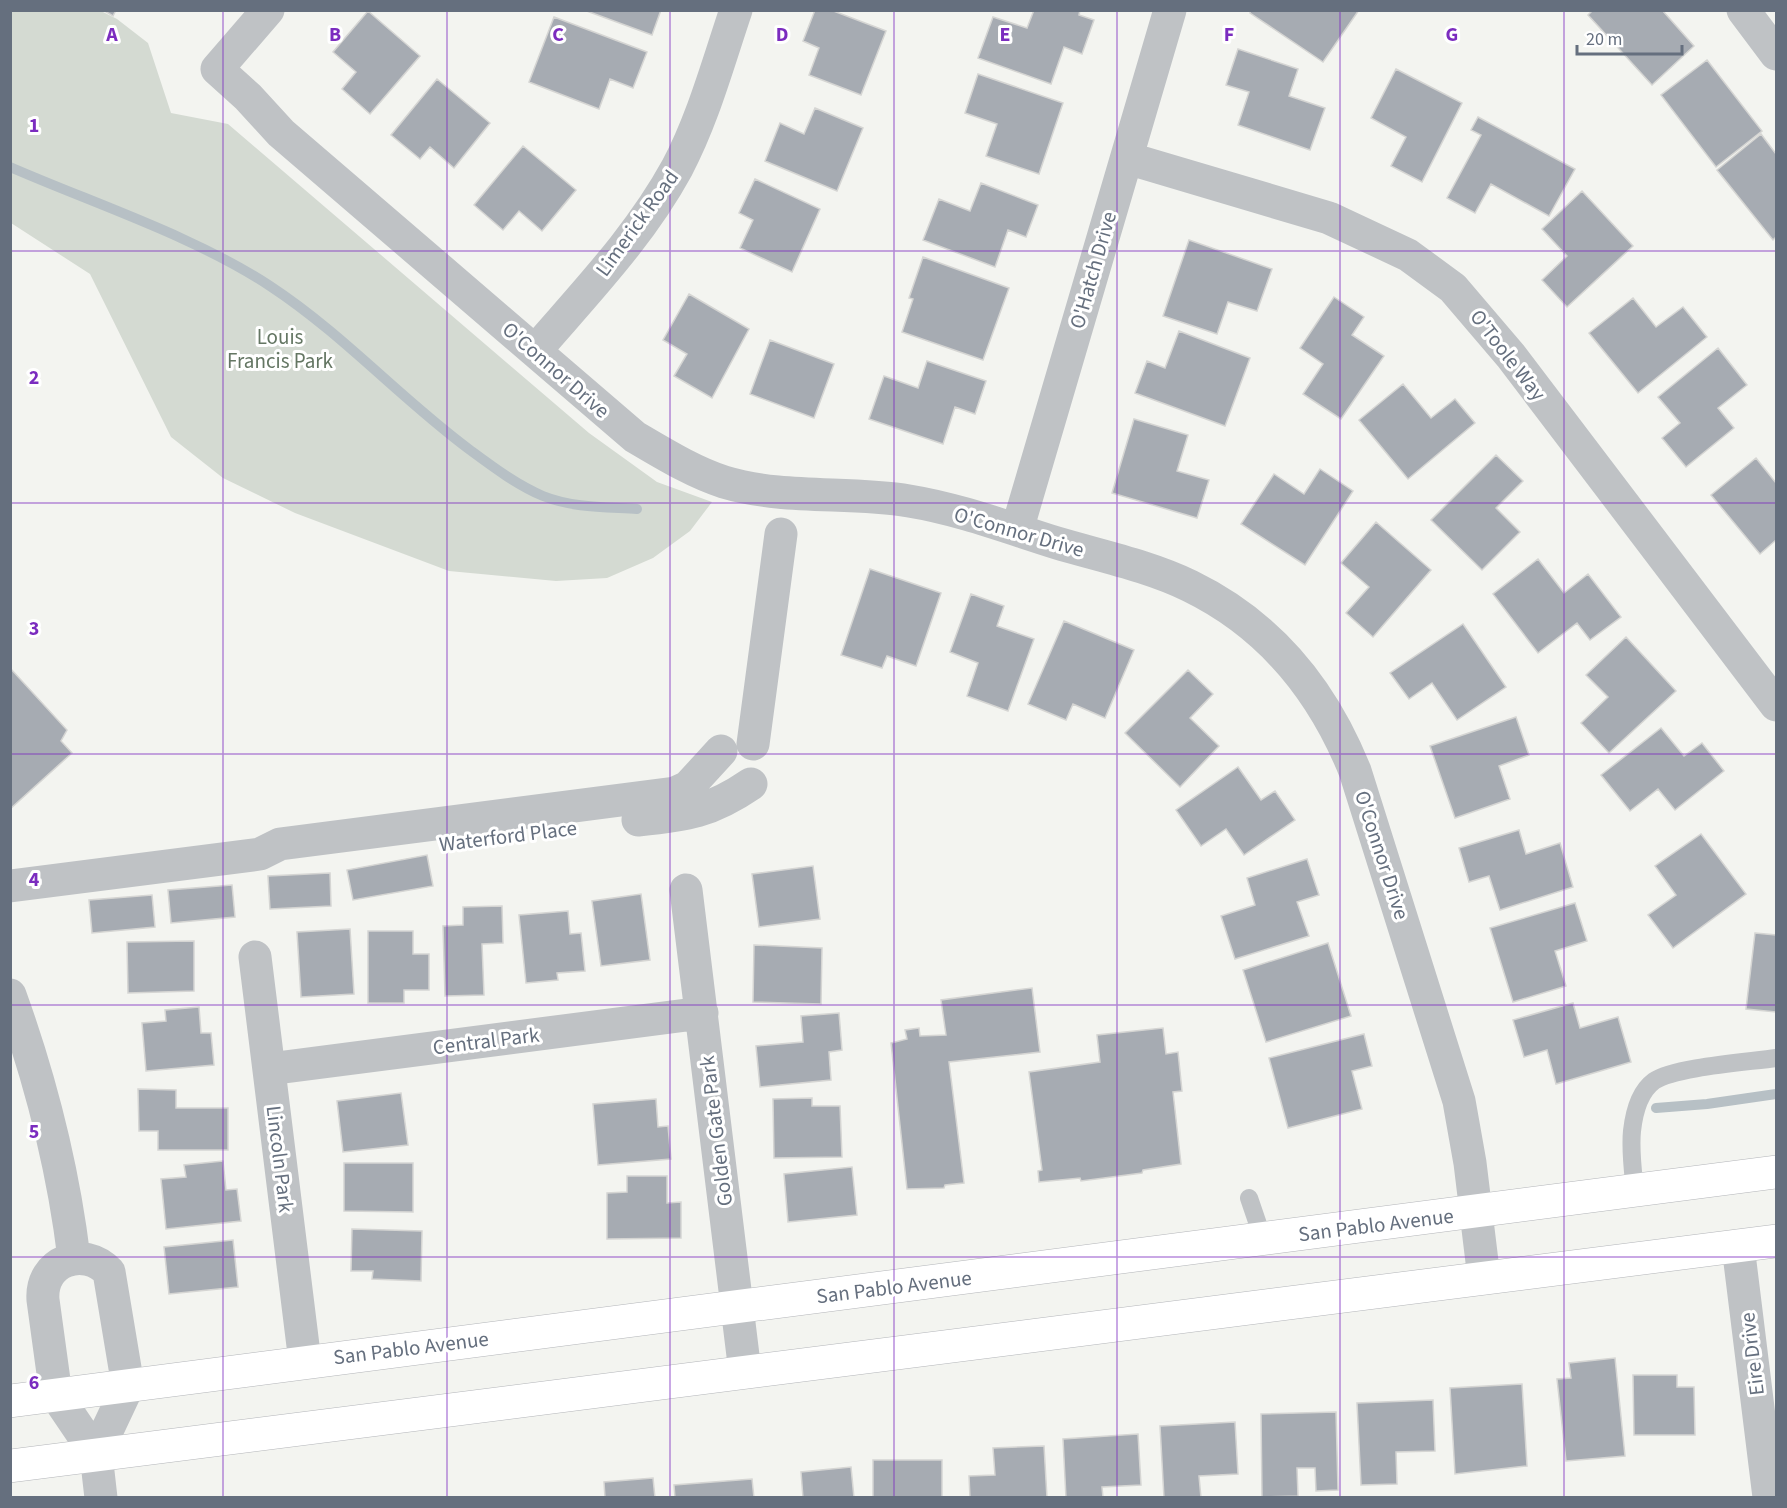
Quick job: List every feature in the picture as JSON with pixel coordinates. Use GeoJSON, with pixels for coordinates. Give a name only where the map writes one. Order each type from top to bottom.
{"type":"FeatureCollection","features":[{"type":"Feature","properties":{"kind":"main road","name":"San Pablo Avenue"},"geometry":{"type":"LineString","coordinates":[[10,1401],[1776,1172]]}},
{"type":"Feature","properties":{"kind":"main road"},"geometry":{"type":"LineString","coordinates":[[10,1466],[1776,1241]]}},
{"type":"Feature","properties":{"kind":"street","name":"O'Connor Drive"},"geometry":{"type":"LineString","coordinates":[[268,10],[217,69],[248,97],[281,133],[635,437],[695,470],[726,482],[788,492],[911,501],[1121,561],[1189,586],[1209,596],[1247,620],[1294,664],[1323,703],[1341,736],[1355,771],[1454,1082],[1467,1142],[1484,1278]]}},
{"type":"Feature","properties":{"kind":"street","name":"Limerick Road"},"geometry":{"type":"LineString","coordinates":[[535,351],[608,266],[662,193],[694,132],[736,10]]}},
{"type":"Feature","properties":{"kind":"street","name":"O'Hatch Drive"},"geometry":{"type":"LineString","coordinates":[[1017,530],[1170,10]]}},
{"type":"Feature","properties":{"kind":"street"},"geometry":{"type":"LineString","coordinates":[[1743,10],[1776,54]]}},
{"type":"Feature","properties":{"kind":"street","name":"O'Toole Way"},"geometry":{"type":"LineString","coordinates":[[1127,158],[1329,218],[1408,255],[1453,288],[1505,348],[1776,705]]}},
{"type":"Feature","properties":{"kind":"street"},"geometry":{"type":"LineString","coordinates":[[753,744],[735,741],[721,751],[717,763],[723,779],[739,787],[751,784],[759,777],[763,767],[762,757],[753,744],[781,534]]}},
{"type":"Feature","properties":{"kind":"street","name":"Waterford Place"},"geometry":{"type":"LineString","coordinates":[[10,886],[261,854],[280,844],[675,793],[688,787],[721,751]]}},
{"type":"Feature","properties":{"kind":"street","name":"Waterford Place"},"geometry":{"type":"LineString","coordinates":[[261,854],[282,864],[690,814],[730,798],[751,784]]}},
{"type":"Feature","properties":{"kind":"street","name":"Golden Gate Park"},"geometry":{"type":"LineString","coordinates":[[686,890],[745,1372]]}},
{"type":"Feature","properties":{"kind":"street","name":"Lincoln Park"},"geometry":{"type":"LineString","coordinates":[[255,957],[305,1362]]}},
{"type":"Feature","properties":{"kind":"street"},"geometry":{"type":"LineString","coordinates":[[10,995],[37,1073],[56,1143],[74,1258]]}},
{"type":"Feature","properties":{"kind":"street","name":"Central Park"},"geometry":{"type":"LineString","coordinates":[[269,1069],[702,1013]]}},
{"type":"Feature","properties":{"kind":"street","name":"Eire Drive"},"geometry":{"type":"LineString","coordinates":[[1738,1246],[1769,1497]]}},
{"type":"Feature","properties":{"kind":"street"},"geometry":{"type":"LineString","coordinates":[[96,1454],[128,1386],[109,1272],[97,1262],[74,1258],[53,1269],[42,1292],[56,1395],[96,1454],[101,1497]]}},
{"type":"Feature","properties":{"kind":"street"},"geometry":{"type":"LineString","coordinates":[[1769,1497],[1776,1496]]}},
{"type":"Feature","properties":{"kind":"lane"},"geometry":{"type":"LineString","coordinates":[[1635,1191],[1631,1145],[1634,1120],[1641,1097],[1654,1081],[1673,1073],[1776,1058]]}},
{"type":"Feature","properties":{"kind":"lane"},"geometry":{"type":"LineString","coordinates":[[1249,1198],[1263,1239]]}},
{"type":"Feature","properties":{"kind":"green space","name":"Louis Francis Park"},"geometry":{"type":"Polygon","coordinates":[[[10,11],[101,11],[117,19],[148,43],[171,113],[228,124],[589,433],[657,482],[712,502],[690,531],[653,558],[607,578],[556,581],[449,571],[295,513],[223,478],[171,437],[90,274],[11,223],[10,11]]]}},
{"type":"Feature","properties":{"kind":"building"},"geometry":{"type":"Polygon","coordinates":[[[103,10],[116,10],[113,16],[103,10]]]}},
{"type":"Feature","properties":{"kind":"building"},"geometry":{"type":"Polygon","coordinates":[[[584,10],[661,10],[652,35],[584,10]]]}},
{"type":"Feature","properties":{"kind":"building"},"geometry":{"type":"Polygon","coordinates":[[[815,10],[831,10],[886,31],[861,95],[809,75],[819,48],[803,41],[815,10]]]}},
{"type":"Feature","properties":{"kind":"building"},"geometry":{"type":"Polygon","coordinates":[[[1034,10],[1080,10],[1079,15],[1094,20],[1082,54],[1064,47],[1051,84],[978,58],[993,17],[1027,28],[1034,10]]]}},
{"type":"Feature","properties":{"kind":"building"},"geometry":{"type":"Polygon","coordinates":[[[1251,10],[1359,10],[1323,62],[1250,13],[1251,10]]]}},
{"type":"Feature","properties":{"kind":"building"},"geometry":{"type":"Polygon","coordinates":[[[1593,10],[1662,10],[1694,46],[1652,85],[1588,15],[1593,10]]]}},
{"type":"Feature","properties":{"kind":"building"},"geometry":{"type":"Polygon","coordinates":[[[368,11],[420,56],[370,114],[342,89],[356,72],[333,52],[368,11]]]}},
{"type":"Feature","properties":{"kind":"building"},"geometry":{"type":"Polygon","coordinates":[[[554,17],[647,52],[633,88],[610,79],[599,109],[529,82],[554,17]]]}},
{"type":"Feature","properties":{"kind":"building"},"geometry":{"type":"Polygon","coordinates":[[[1238,49],[1298,69],[1289,96],[1325,108],[1310,150],[1238,125],[1249,92],[1226,85],[1238,49]]]}},
{"type":"Feature","properties":{"kind":"building"},"geometry":{"type":"Polygon","coordinates":[[[1707,60],[1762,131],[1716,167],[1661,95],[1707,60]]]}},
{"type":"Feature","properties":{"kind":"building"},"geometry":{"type":"Polygon","coordinates":[[[1396,69],[1462,103],[1422,182],[1391,166],[1406,137],[1371,118],[1396,69]]]}},
{"type":"Feature","properties":{"kind":"building"},"geometry":{"type":"Polygon","coordinates":[[[978,74],[1063,103],[1039,174],[986,156],[997,124],[965,113],[978,74]]]}},
{"type":"Feature","properties":{"kind":"building"},"geometry":{"type":"Polygon","coordinates":[[[437,79],[490,123],[454,168],[430,147],[420,159],[391,135],[437,79]]]}},
{"type":"Feature","properties":{"kind":"building"},"geometry":{"type":"Polygon","coordinates":[[[815,108],[863,128],[837,191],[765,161],[780,123],[804,134],[815,108]]]}},
{"type":"Feature","properties":{"kind":"building"},"geometry":{"type":"Polygon","coordinates":[[[1478,117],[1575,169],[1549,216],[1491,184],[1475,213],[1447,198],[1481,135],[1471,130],[1478,117]]]}},
{"type":"Feature","properties":{"kind":"building"},"geometry":{"type":"Polygon","coordinates":[[[1761,134],[1776,154],[1776,237],[1773,240],[1717,170],[1761,134]]]}},
{"type":"Feature","properties":{"kind":"building"},"geometry":{"type":"Polygon","coordinates":[[[523,146],[576,190],[542,231],[519,211],[503,230],[474,205],[523,146]]]}},
{"type":"Feature","properties":{"kind":"building"},"geometry":{"type":"Polygon","coordinates":[[[755,179],[820,209],[792,272],[740,248],[753,220],[739,213],[755,179]]]}},
{"type":"Feature","properties":{"kind":"building"},"geometry":{"type":"Polygon","coordinates":[[[981,183],[1038,205],[1026,237],[1008,230],[995,267],[923,240],[939,199],[970,211],[981,183]]]}},
{"type":"Feature","properties":{"kind":"building"},"geometry":{"type":"Polygon","coordinates":[[[1582,191],[1633,246],[1567,307],[1542,280],[1567,256],[1542,229],[1582,191]]]}},
{"type":"Feature","properties":{"kind":"building"},"geometry":{"type":"Polygon","coordinates":[[[1189,240],[1272,269],[1257,311],[1228,302],[1217,334],[1163,316],[1189,240]]]}},
{"type":"Feature","properties":{"kind":"building"},"geometry":{"type":"Polygon","coordinates":[[[923,257],[1009,288],[983,360],[902,332],[913,299],[909,298],[923,257]]]}},
{"type":"Feature","properties":{"kind":"building"},"geometry":{"type":"Polygon","coordinates":[[[689,294],[749,329],[712,398],[674,376],[687,354],[663,340],[689,294]]]}},
{"type":"Feature","properties":{"kind":"building"},"geometry":{"type":"Polygon","coordinates":[[[1334,297],[1364,317],[1352,335],[1384,356],[1341,419],[1303,394],[1323,364],[1300,348],[1334,297]]]}},
{"type":"Feature","properties":{"kind":"building"},"geometry":{"type":"Polygon","coordinates":[[[1633,298],[1656,327],[1683,307],[1707,337],[1638,393],[1589,333],[1633,298]]]}},
{"type":"Feature","properties":{"kind":"building"},"geometry":{"type":"Polygon","coordinates":[[[1179,331],[1250,358],[1225,426],[1135,393],[1147,361],[1165,368],[1179,331]]]}},
{"type":"Feature","properties":{"kind":"building"},"geometry":{"type":"Polygon","coordinates":[[[770,340],[834,364],[814,418],[750,394],[770,340]]]}},
{"type":"Feature","properties":{"kind":"building"},"geometry":{"type":"Polygon","coordinates":[[[1718,348],[1747,385],[1718,408],[1734,428],[1686,467],[1662,438],[1680,423],[1658,397],[1718,348]]]}},
{"type":"Feature","properties":{"kind":"building"},"geometry":{"type":"Polygon","coordinates":[[[927,361],[986,381],[975,414],[955,407],[943,444],[869,419],[884,376],[918,388],[927,361]]]}},
{"type":"Feature","properties":{"kind":"building"},"geometry":{"type":"Polygon","coordinates":[[[1403,384],[1431,418],[1455,399],[1475,423],[1408,479],[1359,420],[1403,384]]]}},
{"type":"Feature","properties":{"kind":"building"},"geometry":{"type":"Polygon","coordinates":[[[1134,419],[1188,435],[1177,471],[1209,480],[1197,518],[1112,493],[1134,419]]]}},
{"type":"Feature","properties":{"kind":"building"},"geometry":{"type":"Polygon","coordinates":[[[1496,455],[1523,481],[1496,508],[1520,532],[1482,570],[1431,520],[1496,455]]]}},
{"type":"Feature","properties":{"kind":"building"},"geometry":{"type":"Polygon","coordinates":[[[1756,458],[1776,483],[1776,540],[1760,554],[1711,495],[1756,458]]]}},
{"type":"Feature","properties":{"kind":"building"},"geometry":{"type":"Polygon","coordinates":[[[1320,469],[1353,491],[1305,565],[1241,524],[1274,474],[1304,494],[1320,469]]]}},
{"type":"Feature","properties":{"kind":"building"},"geometry":{"type":"Polygon","coordinates":[[[1376,522],[1431,570],[1373,637],[1346,613],[1369,587],[1341,563],[1376,522]]]}},
{"type":"Feature","properties":{"kind":"building"},"geometry":{"type":"Polygon","coordinates":[[[1538,559],[1564,593],[1588,574],[1621,617],[1590,640],[1577,623],[1538,653],[1493,594],[1538,559]]]}},
{"type":"Feature","properties":{"kind":"building"},"geometry":{"type":"Polygon","coordinates":[[[870,569],[941,593],[916,666],[887,656],[882,668],[841,655],[870,569]]]}},
{"type":"Feature","properties":{"kind":"building"},"geometry":{"type":"Polygon","coordinates":[[[971,594],[1004,606],[997,626],[1034,639],[1008,711],[967,696],[978,663],[950,652],[971,594]]]}},
{"type":"Feature","properties":{"kind":"building"},"geometry":{"type":"Polygon","coordinates":[[[1064,621],[1134,650],[1105,718],[1073,704],[1066,720],[1028,704],[1064,621]]]}},
{"type":"Feature","properties":{"kind":"building"},"geometry":{"type":"Polygon","coordinates":[[[1463,624],[1506,687],[1457,720],[1432,683],[1409,699],[1390,673],[1463,624]]]}},
{"type":"Feature","properties":{"kind":"building"},"geometry":{"type":"Polygon","coordinates":[[[1626,637],[1676,691],[1609,753],[1581,723],[1608,697],[1586,675],[1626,637]]]}},
{"type":"Feature","properties":{"kind":"building"},"geometry":{"type":"Polygon","coordinates":[[[10,668],[67,730],[61,741],[72,753],[10,809],[10,668]]]}},
{"type":"Feature","properties":{"kind":"building"},"geometry":{"type":"Polygon","coordinates":[[[1188,670],[1213,694],[1190,718],[1219,746],[1180,787],[1125,733],[1188,670]]]}},
{"type":"Feature","properties":{"kind":"building"},"geometry":{"type":"Polygon","coordinates":[[[1516,717],[1529,755],[1499,766],[1510,799],[1455,818],[1430,746],[1516,717]]]}},
{"type":"Feature","properties":{"kind":"building"},"geometry":{"type":"Polygon","coordinates":[[[1661,728],[1684,756],[1702,743],[1724,771],[1675,810],[1658,789],[1630,811],[1601,775],[1661,728]]]}},
{"type":"Feature","properties":{"kind":"building"},"geometry":{"type":"Polygon","coordinates":[[[1238,767],[1261,800],[1275,791],[1295,820],[1244,855],[1226,829],[1201,846],[1176,810],[1238,767]]]}},
{"type":"Feature","properties":{"kind":"building"},"geometry":{"type":"Polygon","coordinates":[[[1519,830],[1526,854],[1560,843],[1573,887],[1500,910],[1489,876],[1469,882],[1459,848],[1519,830]]]}},
{"type":"Feature","properties":{"kind":"building"},"geometry":{"type":"Polygon","coordinates":[[[1701,834],[1746,894],[1673,948],[1648,915],[1676,895],[1655,866],[1701,834]]]}},
{"type":"Feature","properties":{"kind":"building"},"geometry":{"type":"Polygon","coordinates":[[[427,855],[433,886],[353,900],[347,870],[427,855]]]}},
{"type":"Feature","properties":{"kind":"building"},"geometry":{"type":"Polygon","coordinates":[[[1307,859],[1319,895],[1297,902],[1309,936],[1235,959],[1221,916],[1255,905],[1247,878],[1307,859]]]}},
{"type":"Feature","properties":{"kind":"building"},"geometry":{"type":"Polygon","coordinates":[[[813,866],[820,919],[759,927],[752,874],[813,866]]]}},
{"type":"Feature","properties":{"kind":"building"},"geometry":{"type":"Polygon","coordinates":[[[330,873],[331,906],[270,909],[268,876],[330,873]]]}},
{"type":"Feature","properties":{"kind":"building"},"geometry":{"type":"Polygon","coordinates":[[[232,885],[235,917],[171,923],[168,890],[232,885]]]}},
{"type":"Feature","properties":{"kind":"building"},"geometry":{"type":"Polygon","coordinates":[[[641,894],[650,960],[601,966],[592,901],[641,894]]]}},
{"type":"Feature","properties":{"kind":"building"},"geometry":{"type":"Polygon","coordinates":[[[152,895],[155,927],[92,933],[89,900],[152,895]]]}},
{"type":"Feature","properties":{"kind":"building"},"geometry":{"type":"Polygon","coordinates":[[[1575,903],[1587,941],[1555,951],[1566,986],[1513,1002],[1490,928],[1575,903]]]}},
{"type":"Feature","properties":{"kind":"building"},"geometry":{"type":"Polygon","coordinates":[[[502,906],[503,943],[482,944],[484,995],[445,996],[443,926],[463,925],[463,907],[502,906]]]}},
{"type":"Feature","properties":{"kind":"building"},"geometry":{"type":"Polygon","coordinates":[[[568,911],[570,934],[581,933],[585,971],[557,973],[558,980],[526,983],[519,915],[568,911]]]}},
{"type":"Feature","properties":{"kind":"building"},"geometry":{"type":"Polygon","coordinates":[[[350,929],[354,994],[301,997],[297,932],[350,929]]]}},
{"type":"Feature","properties":{"kind":"building"},"geometry":{"type":"Polygon","coordinates":[[[368,931],[413,931],[413,954],[429,954],[429,990],[404,990],[404,1003],[368,1003],[368,931]]]}},
{"type":"Feature","properties":{"kind":"building"},"geometry":{"type":"Polygon","coordinates":[[[1755,933],[1776,935],[1776,1012],[1746,1009],[1755,933]]]}},
{"type":"Feature","properties":{"kind":"building"},"geometry":{"type":"Polygon","coordinates":[[[194,941],[194,991],[128,993],[127,942],[194,941]]]}},
{"type":"Feature","properties":{"kind":"building"},"geometry":{"type":"Polygon","coordinates":[[[1328,943],[1351,1016],[1266,1042],[1243,970],[1328,943]]]}},
{"type":"Feature","properties":{"kind":"building"},"geometry":{"type":"Polygon","coordinates":[[[754,945],[822,948],[821,1004],[753,1002],[754,945]]]}},
{"type":"Feature","properties":{"kind":"building"},"geometry":{"type":"Polygon","coordinates":[[[1032,988],[1040,1052],[949,1062],[964,1183],[945,1185],[944,1188],[907,1189],[891,1043],[907,1039],[905,1030],[919,1028],[920,1036],[946,1035],[941,1000],[1032,988]]]}},
{"type":"Feature","properties":{"kind":"building"},"geometry":{"type":"Polygon","coordinates":[[[1573,1003],[1580,1028],[1618,1017],[1631,1062],[1556,1084],[1547,1050],[1524,1057],[1513,1020],[1573,1003]]]}},
{"type":"Feature","properties":{"kind":"building"},"geometry":{"type":"Polygon","coordinates":[[[199,1007],[201,1033],[211,1033],[214,1065],[146,1071],[142,1023],[166,1021],[165,1010],[199,1007]]]}},
{"type":"Feature","properties":{"kind":"building"},"geometry":{"type":"Polygon","coordinates":[[[839,1013],[842,1050],[829,1052],[831,1080],[760,1087],[756,1046],[803,1042],[801,1016],[839,1013]]]}},
{"type":"Feature","properties":{"kind":"building"},"geometry":{"type":"Polygon","coordinates":[[[1163,1028],[1166,1054],[1178,1052],[1182,1091],[1173,1092],[1181,1164],[1143,1170],[1142,1173],[1081,1181],[1080,1178],[1039,1182],[1038,1171],[1042,1170],[1029,1072],[1100,1062],[1097,1035],[1163,1028]]]}},
{"type":"Feature","properties":{"kind":"building"},"geometry":{"type":"Polygon","coordinates":[[[1364,1034],[1372,1066],[1352,1071],[1362,1109],[1288,1128],[1269,1058],[1364,1034]]]}},
{"type":"Feature","properties":{"kind":"building"},"geometry":{"type":"Polygon","coordinates":[[[138,1089],[176,1090],[176,1108],[228,1108],[228,1150],[158,1150],[158,1131],[139,1131],[138,1089]]]}},
{"type":"Feature","properties":{"kind":"building"},"geometry":{"type":"Polygon","coordinates":[[[401,1093],[408,1145],[343,1152],[337,1101],[401,1093]]]}},
{"type":"Feature","properties":{"kind":"building"},"geometry":{"type":"Polygon","coordinates":[[[812,1098],[812,1106],[840,1106],[842,1157],[774,1158],[773,1099],[812,1098]]]}},
{"type":"Feature","properties":{"kind":"building"},"geometry":{"type":"Polygon","coordinates":[[[656,1099],[658,1127],[668,1126],[671,1159],[598,1165],[593,1104],[656,1099]]]}},
{"type":"Feature","properties":{"kind":"building"},"geometry":{"type":"Polygon","coordinates":[[[223,1161],[226,1190],[237,1189],[241,1221],[166,1229],[161,1179],[186,1177],[184,1165],[223,1161]]]}},
{"type":"Feature","properties":{"kind":"building"},"geometry":{"type":"Polygon","coordinates":[[[344,1163],[413,1163],[413,1212],[344,1211],[344,1163]]]}},
{"type":"Feature","properties":{"kind":"building"},"geometry":{"type":"Polygon","coordinates":[[[852,1167],[857,1215],[788,1222],[784,1174],[852,1167]]]}},
{"type":"Feature","properties":{"kind":"building"},"geometry":{"type":"Polygon","coordinates":[[[627,1176],[667,1176],[667,1203],[681,1202],[681,1238],[607,1239],[607,1193],[627,1192],[627,1176]]]}},
{"type":"Feature","properties":{"kind":"building"},"geometry":{"type":"Polygon","coordinates":[[[352,1229],[422,1231],[421,1281],[372,1279],[373,1271],[351,1271],[352,1229]]]}},
{"type":"Feature","properties":{"kind":"building"},"geometry":{"type":"Polygon","coordinates":[[[233,1240],[238,1287],[169,1294],[164,1247],[233,1240]]]}},
{"type":"Feature","properties":{"kind":"building"},"geometry":{"type":"Polygon","coordinates":[[[1615,1358],[1625,1456],[1566,1461],[1557,1379],[1571,1378],[1569,1363],[1615,1358]]]}},
{"type":"Feature","properties":{"kind":"building"},"geometry":{"type":"Polygon","coordinates":[[[1633,1375],[1677,1375],[1677,1387],[1694,1387],[1695,1435],[1634,1435],[1633,1375]]]}},
{"type":"Feature","properties":{"kind":"building"},"geometry":{"type":"Polygon","coordinates":[[[1522,1384],[1527,1466],[1455,1474],[1450,1388],[1522,1384]]]}},
{"type":"Feature","properties":{"kind":"building"},"geometry":{"type":"Polygon","coordinates":[[[1433,1400],[1435,1451],[1396,1452],[1397,1484],[1361,1485],[1357,1403],[1433,1400]]]}},
{"type":"Feature","properties":{"kind":"building"},"geometry":{"type":"Polygon","coordinates":[[[1336,1412],[1338,1490],[1316,1491],[1315,1468],[1297,1468],[1298,1496],[1262,1497],[1261,1414],[1336,1412]]]}},
{"type":"Feature","properties":{"kind":"building"},"geometry":{"type":"Polygon","coordinates":[[[1235,1422],[1238,1474],[1199,1476],[1201,1498],[1164,1498],[1160,1426],[1235,1422]]]}},
{"type":"Feature","properties":{"kind":"building"},"geometry":{"type":"Polygon","coordinates":[[[1138,1434],[1141,1485],[1102,1487],[1103,1498],[1066,1498],[1063,1439],[1138,1434]]]}},
{"type":"Feature","properties":{"kind":"building"},"geometry":{"type":"Polygon","coordinates":[[[1044,1446],[1047,1498],[970,1498],[969,1476],[995,1475],[993,1448],[1044,1446]]]}},
{"type":"Feature","properties":{"kind":"building"},"geometry":{"type":"Polygon","coordinates":[[[873,1460],[942,1460],[942,1498],[873,1498],[873,1460]]]}},
{"type":"Feature","properties":{"kind":"building"},"geometry":{"type":"Polygon","coordinates":[[[851,1467],[854,1498],[803,1498],[801,1472],[851,1467]]]}},
{"type":"Feature","properties":{"kind":"building"},"geometry":{"type":"Polygon","coordinates":[[[653,1478],[655,1498],[605,1498],[604,1482],[653,1478]]]}},
{"type":"Feature","properties":{"kind":"building"},"geometry":{"type":"Polygon","coordinates":[[[752,1479],[754,1498],[675,1498],[674,1485],[752,1479]]]}},
{"type":"Feature","properties":{"kind":"waterway"},"geometry":{"type":"LineString","coordinates":[[10,167],[177,236],[270,286],[322,325],[445,430],[487,463],[524,487],[566,503],[637,509]]}},
{"type":"Feature","properties":{"kind":"waterway"},"geometry":{"type":"LineString","coordinates":[[1656,1108],[1707,1104],[1776,1094]]}}]}
